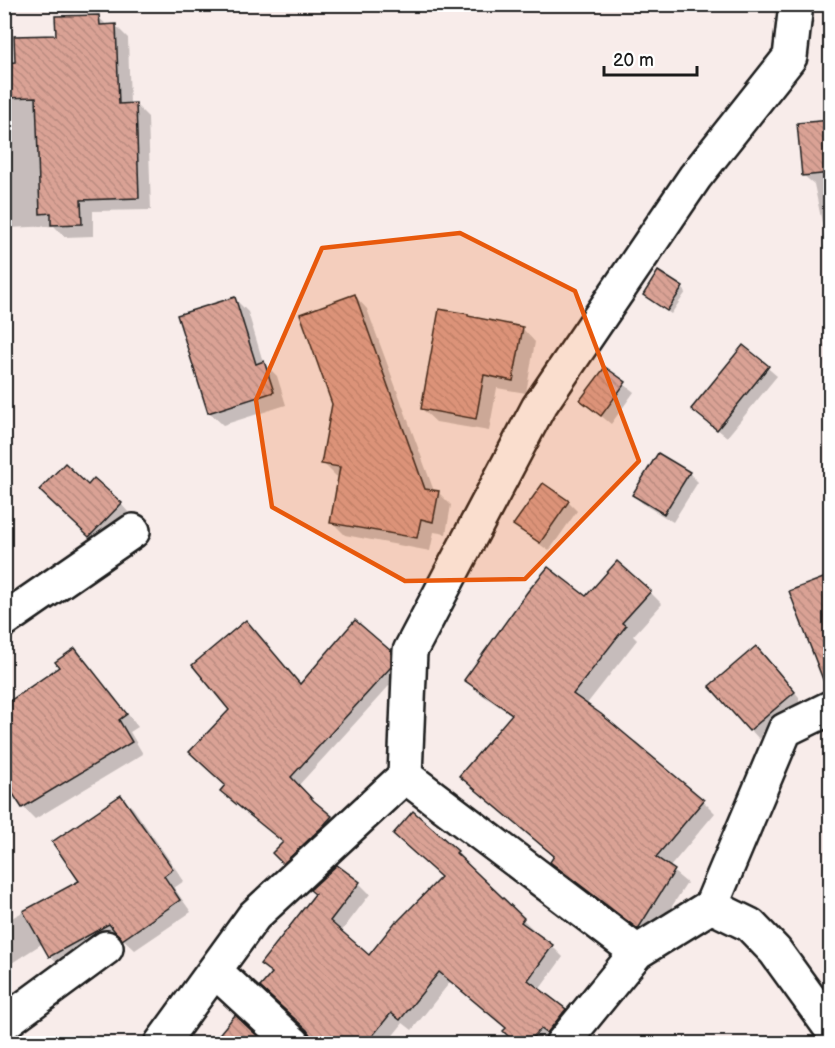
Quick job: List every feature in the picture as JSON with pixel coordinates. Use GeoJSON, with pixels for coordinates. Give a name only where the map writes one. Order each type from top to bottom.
{"type":"FeatureCollection","features":[{"type":"Feature","properties":{"kind":"street"},"geometry":{"type":"LineString","coordinates":[[161,1044],[254,916],[405,776],[410,651],[538,408],[695,177],[790,57],[796,4]]}},
{"type":"Feature","properties":{"kind":"street"},"geometry":{"type":"LineString","coordinates":[[4,620],[133,531]]}},
{"type":"Feature","properties":{"kind":"street"},"geometry":{"type":"LineString","coordinates":[[562,1044],[637,952],[711,906],[785,730],[831,708]]}},
{"type":"Feature","properties":{"kind":"street"},"geometry":{"type":"LineString","coordinates":[[405,776],[637,952]]}},
{"type":"Feature","properties":{"kind":"street"},"geometry":{"type":"LineString","coordinates":[[711,906],[750,925],[775,951],[831,1027]]}},
{"type":"Feature","properties":{"kind":"street"},"geometry":{"type":"LineString","coordinates":[[4,1023],[106,948]]}},
{"type":"Feature","properties":{"kind":"street"},"geometry":{"type":"LineString","coordinates":[[215,970],[294,1044]]}},
{"type":"Feature","properties":{"kind":"highlighted area"},"geometry":{"type":"Polygon","coordinates":[[[460,233],[575,291],[639,461],[525,579],[405,581],[272,507],[256,400],[322,248],[460,233]]]}},
{"type":"Feature","properties":{"kind":"building"},"geometry":{"type":"Polygon","coordinates":[[[99,15],[100,25],[116,24],[119,104],[136,103],[139,198],[81,200],[82,224],[51,225],[51,213],[40,214],[36,97],[4,98],[4,63],[15,62],[14,36],[56,35],[55,16],[99,15]]]}},
{"type":"Feature","properties":{"kind":"building"},"geometry":{"type":"Polygon","coordinates":[[[831,120],[831,173],[802,176],[797,123],[831,120]]]}},
{"type":"Feature","properties":{"kind":"building"},"geometry":{"type":"Polygon","coordinates":[[[658,271],[683,287],[667,311],[643,295],[658,271]]]}},
{"type":"Feature","properties":{"kind":"building"},"geometry":{"type":"Polygon","coordinates":[[[355,294],[425,489],[439,491],[433,522],[421,519],[417,538],[330,523],[340,467],[321,464],[332,404],[300,314],[355,294]]]}},
{"type":"Feature","properties":{"kind":"building"},"geometry":{"type":"Polygon","coordinates":[[[235,297],[256,364],[264,361],[274,392],[208,413],[177,315],[235,297]]]}},
{"type":"Feature","properties":{"kind":"building"},"geometry":{"type":"Polygon","coordinates":[[[439,309],[523,327],[513,381],[484,375],[476,419],[421,409],[439,309]]]}},
{"type":"Feature","properties":{"kind":"building"},"geometry":{"type":"Polygon","coordinates":[[[743,345],[769,366],[717,430],[691,409],[743,345]]]}},
{"type":"Feature","properties":{"kind":"building"},"geometry":{"type":"Polygon","coordinates":[[[605,367],[626,382],[601,416],[580,400],[605,367]]]}},
{"type":"Feature","properties":{"kind":"building"},"geometry":{"type":"Polygon","coordinates":[[[658,453],[690,472],[664,514],[632,495],[658,453]]]}},
{"type":"Feature","properties":{"kind":"building"},"geometry":{"type":"Polygon","coordinates":[[[65,463],[88,485],[94,478],[122,503],[89,537],[39,490],[65,463]]]}},
{"type":"Feature","properties":{"kind":"building"},"geometry":{"type":"Polygon","coordinates":[[[543,483],[569,501],[540,543],[513,525],[543,483]]]}},
{"type":"Feature","properties":{"kind":"building"},"geometry":{"type":"Polygon","coordinates":[[[617,561],[651,591],[622,623],[626,626],[573,694],[601,714],[704,800],[656,857],[675,870],[638,929],[550,862],[554,856],[459,776],[512,714],[464,680],[528,591],[548,567],[586,596],[617,561]]]}},
{"type":"Feature","properties":{"kind":"building"},"geometry":{"type":"Polygon","coordinates":[[[831,575],[831,689],[827,690],[789,591],[831,575]]]}},
{"type":"Feature","properties":{"kind":"building"},"geometry":{"type":"Polygon","coordinates":[[[246,620],[300,684],[355,620],[391,651],[391,667],[291,777],[332,816],[283,864],[272,853],[283,842],[220,791],[225,785],[189,752],[229,710],[192,665],[246,620]]]}},
{"type":"Feature","properties":{"kind":"building"},"geometry":{"type":"Polygon","coordinates":[[[756,646],[795,692],[749,731],[709,686],[756,646]]]}},
{"type":"Feature","properties":{"kind":"building"},"geometry":{"type":"Polygon","coordinates":[[[75,648],[127,714],[119,720],[132,742],[22,808],[4,780],[4,705],[59,667],[55,662],[75,648]]]}},
{"type":"Feature","properties":{"kind":"building"},"geometry":{"type":"Polygon","coordinates":[[[121,795],[173,869],[164,876],[180,900],[122,940],[109,924],[49,957],[23,911],[79,881],[52,842],[121,795]]]}},
{"type":"Feature","properties":{"kind":"building"},"geometry":{"type":"Polygon","coordinates":[[[413,811],[458,851],[456,853],[524,918],[521,922],[553,945],[528,980],[566,1009],[547,1033],[541,1029],[526,1044],[516,1044],[503,1031],[506,1028],[439,972],[400,1020],[391,1013],[366,1044],[312,1044],[312,1038],[307,1030],[260,987],[272,973],[260,964],[315,894],[310,890],[337,865],[360,882],[330,921],[369,955],[396,921],[441,877],[393,834],[413,811]]]}},
{"type":"Feature","properties":{"kind":"building"},"geometry":{"type":"Polygon","coordinates":[[[235,1015],[266,1044],[211,1044],[235,1015]]]}}]}
